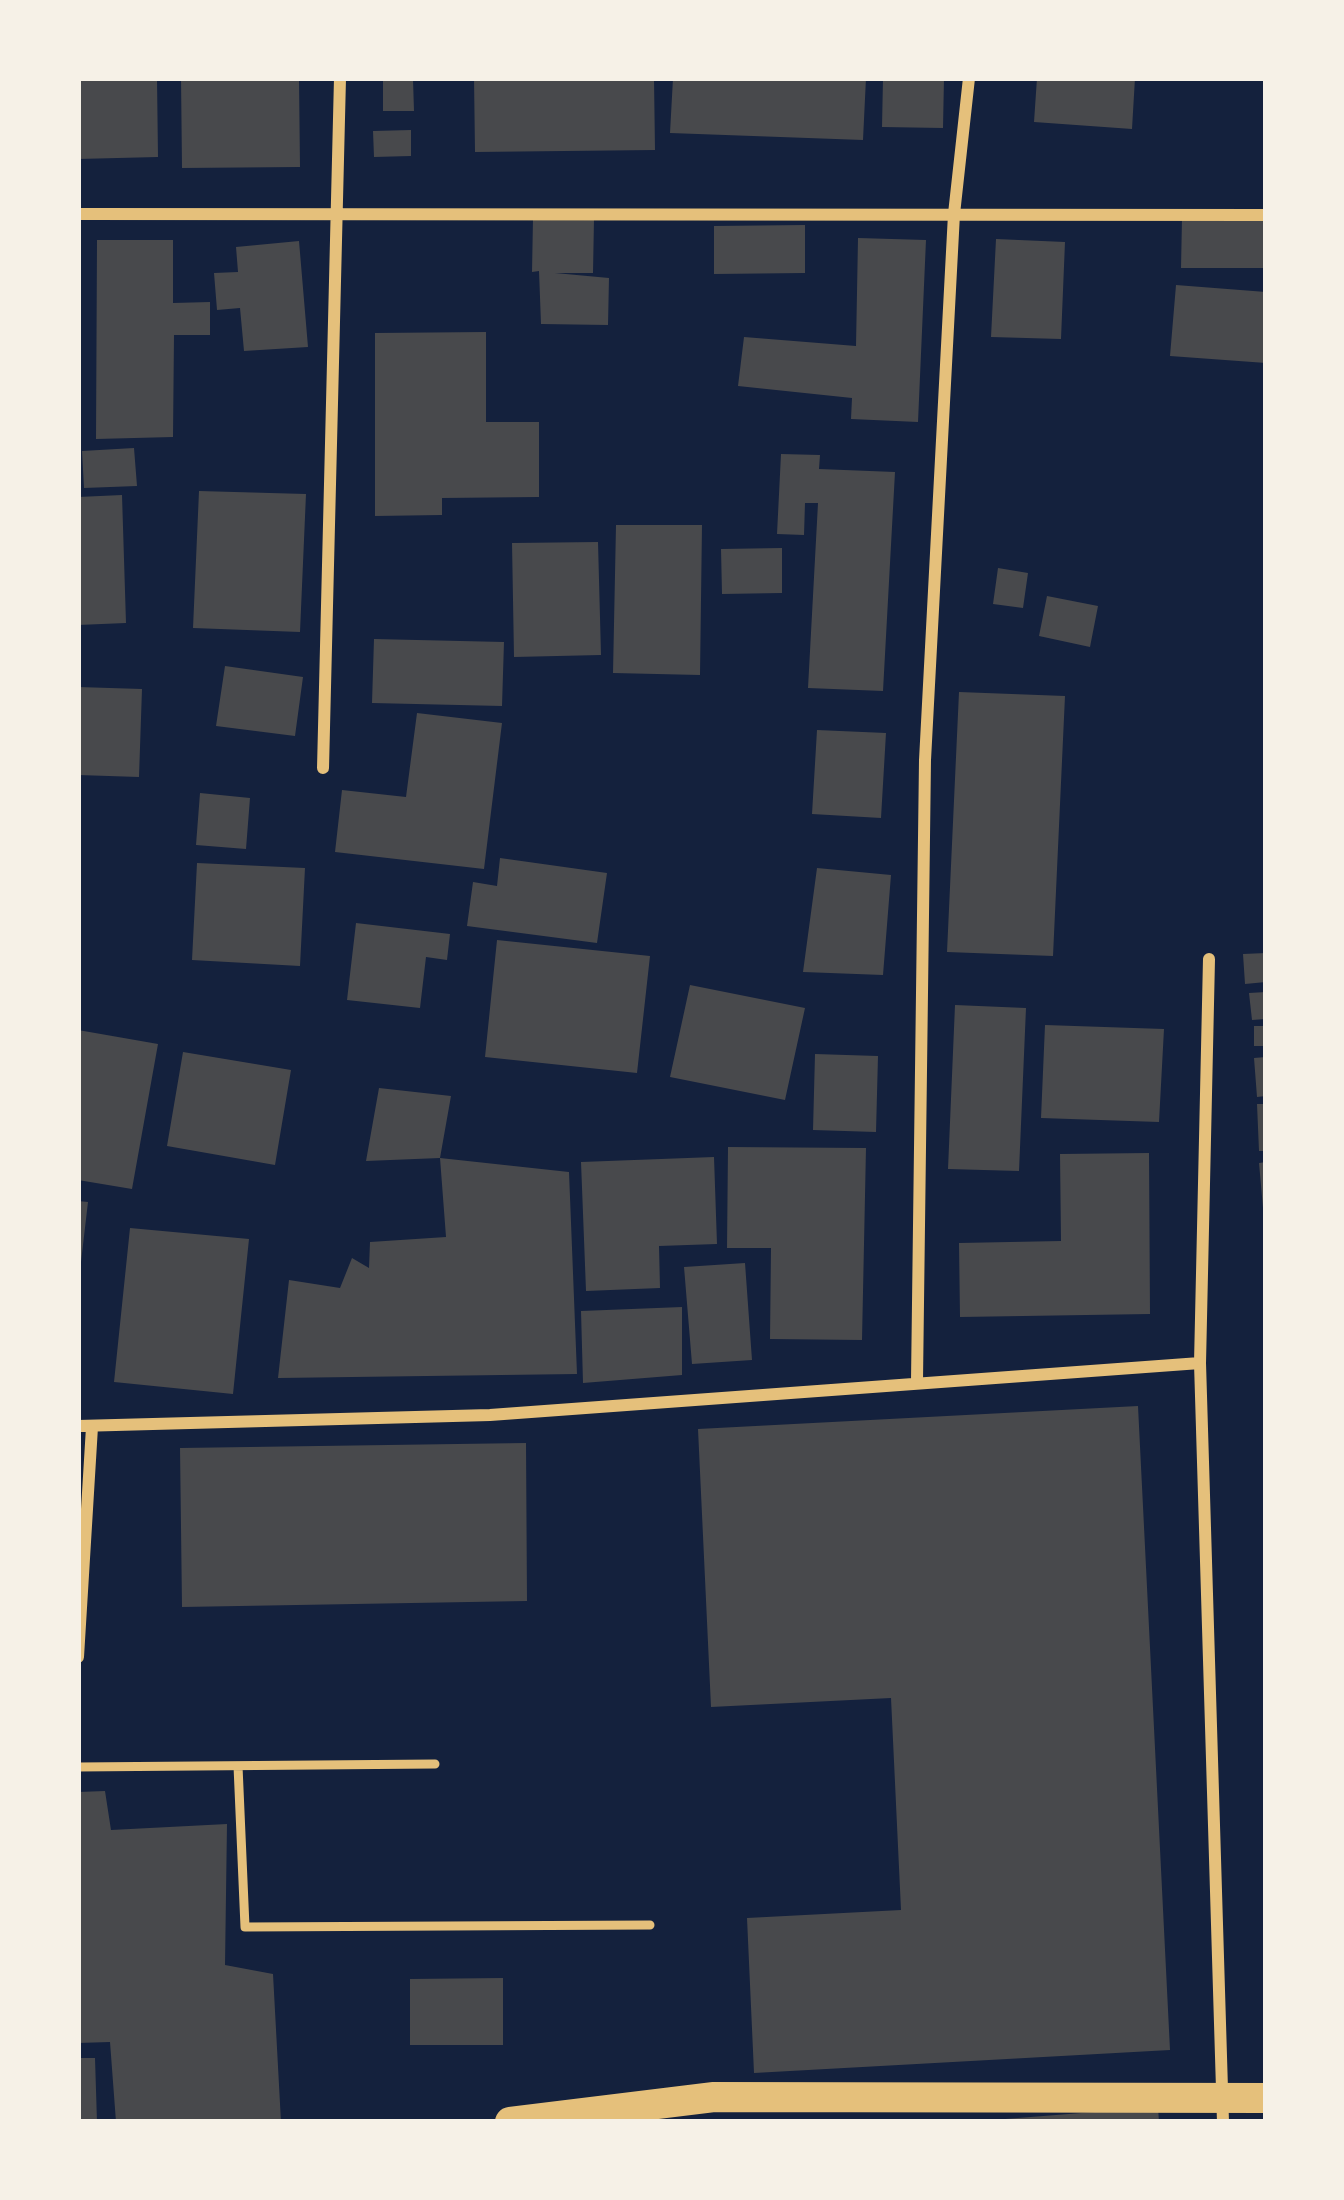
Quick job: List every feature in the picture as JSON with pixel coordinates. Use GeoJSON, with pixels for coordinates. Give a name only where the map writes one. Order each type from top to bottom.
{"type":"FeatureCollection","features":[{"type":"Feature","properties":{"kind":"main road"},"geometry":{"type":"LineString","coordinates":[[510,2122],[714,2097],[1223,2110],[1266,2098]]}},
{"type":"Feature","properties":{"kind":"street"},"geometry":{"type":"LineString","coordinates":[[323,768],[340,78]]}},
{"type":"Feature","properties":{"kind":"street"},"geometry":{"type":"LineString","coordinates":[[917,1380],[925,760],[953,214],[969,78]]}},
{"type":"Feature","properties":{"kind":"street"},"geometry":{"type":"LineString","coordinates":[[78,214],[1266,215]]}},
{"type":"Feature","properties":{"kind":"street"},"geometry":{"type":"LineString","coordinates":[[1209,959],[1200,1363],[1223,2110]]}},
{"type":"Feature","properties":{"kind":"street"},"geometry":{"type":"LineString","coordinates":[[78,1657],[85,1427],[490,1415],[917,1380],[1200,1363]]}},
{"type":"Feature","properties":{"kind":"lane"},"geometry":{"type":"LineString","coordinates":[[78,1767],[435,1764]]}},
{"type":"Feature","properties":{"kind":"lane"},"geometry":{"type":"LineString","coordinates":[[238,1766],[245,1927],[650,1925]]}},
{"type":"Feature","properties":{"kind":"building"},"geometry":{"type":"Polygon","coordinates":[[[78,78],[157,78],[158,157],[78,159],[78,78]]]}},
{"type":"Feature","properties":{"kind":"building"},"geometry":{"type":"Polygon","coordinates":[[[181,78],[299,78],[300,167],[182,168],[181,78]]]}},
{"type":"Feature","properties":{"kind":"building"},"geometry":{"type":"Polygon","coordinates":[[[474,78],[654,78],[655,150],[475,152],[474,78]]]}},
{"type":"Feature","properties":{"kind":"building"},"geometry":{"type":"Polygon","coordinates":[[[673,78],[866,78],[863,140],[670,133],[673,78]]]}},
{"type":"Feature","properties":{"kind":"building"},"geometry":{"type":"Polygon","coordinates":[[[883,78],[944,78],[943,128],[882,127],[883,78]]]}},
{"type":"Feature","properties":{"kind":"building"},"geometry":{"type":"Polygon","coordinates":[[[1037,78],[1135,78],[1132,129],[1034,122],[1037,78]]]}},
{"type":"Feature","properties":{"kind":"building"},"geometry":{"type":"Polygon","coordinates":[[[383,79],[413,79],[414,111],[383,111],[383,79]]]}},
{"type":"Feature","properties":{"kind":"building"},"geometry":{"type":"Polygon","coordinates":[[[411,130],[411,156],[374,157],[373,131],[411,130]]]}},
{"type":"Feature","properties":{"kind":"building"},"geometry":{"type":"Polygon","coordinates":[[[533,218],[594,219],[593,273],[555,273],[609,278],[608,325],[541,324],[539,271],[532,272],[533,218]]]}},
{"type":"Feature","properties":{"kind":"building"},"geometry":{"type":"Polygon","coordinates":[[[1182,218],[1266,219],[1266,268],[1181,268],[1182,218]]]}},
{"type":"Feature","properties":{"kind":"building"},"geometry":{"type":"Polygon","coordinates":[[[805,225],[805,273],[714,274],[714,226],[805,225]]]}},
{"type":"Feature","properties":{"kind":"building"},"geometry":{"type":"Polygon","coordinates":[[[858,238],[926,240],[918,422],[851,419],[852,398],[738,386],[744,337],[856,346],[858,238]]]}},
{"type":"Feature","properties":{"kind":"building"},"geometry":{"type":"Polygon","coordinates":[[[996,239],[1065,242],[1061,339],[991,337],[996,239]]]}},
{"type":"Feature","properties":{"kind":"building"},"geometry":{"type":"Polygon","coordinates":[[[97,240],[173,240],[173,303],[210,302],[210,335],[174,335],[173,437],[96,439],[97,240]]]}},
{"type":"Feature","properties":{"kind":"building"},"geometry":{"type":"Polygon","coordinates":[[[299,241],[308,347],[244,351],[240,308],[217,310],[214,273],[238,272],[236,247],[299,241]]]}},
{"type":"Feature","properties":{"kind":"building"},"geometry":{"type":"Polygon","coordinates":[[[1176,285],[1266,292],[1266,363],[1170,356],[1176,285]]]}},
{"type":"Feature","properties":{"kind":"building"},"geometry":{"type":"Polygon","coordinates":[[[486,332],[486,422],[539,422],[539,497],[442,498],[442,515],[375,516],[375,333],[486,332]]]}},
{"type":"Feature","properties":{"kind":"building"},"geometry":{"type":"Polygon","coordinates":[[[134,448],[137,486],[84,488],[82,451],[134,448]]]}},
{"type":"Feature","properties":{"kind":"building"},"geometry":{"type":"Polygon","coordinates":[[[781,454],[820,455],[819,469],[895,472],[883,691],[808,688],[818,503],[805,503],[804,535],[777,534],[781,454]]]}},
{"type":"Feature","properties":{"kind":"building"},"geometry":{"type":"Polygon","coordinates":[[[199,491],[306,494],[300,632],[193,628],[199,491]]]}},
{"type":"Feature","properties":{"kind":"building"},"geometry":{"type":"Polygon","coordinates":[[[122,495],[126,623],[78,625],[78,497],[122,495]]]}},
{"type":"Feature","properties":{"kind":"building"},"geometry":{"type":"Polygon","coordinates":[[[616,525],[702,525],[700,675],[613,673],[616,525]]]}},
{"type":"Feature","properties":{"kind":"building"},"geometry":{"type":"Polygon","coordinates":[[[598,542],[601,655],[514,657],[512,543],[598,542]]]}},
{"type":"Feature","properties":{"kind":"building"},"geometry":{"type":"Polygon","coordinates":[[[782,548],[782,593],[722,594],[721,549],[782,548]]]}},
{"type":"Feature","properties":{"kind":"building"},"geometry":{"type":"Polygon","coordinates":[[[998,568],[1028,573],[1023,608],[993,604],[998,568]]]}},
{"type":"Feature","properties":{"kind":"building"},"geometry":{"type":"Polygon","coordinates":[[[1047,596],[1098,606],[1090,647],[1039,636],[1047,596]]]}},
{"type":"Feature","properties":{"kind":"building"},"geometry":{"type":"Polygon","coordinates":[[[374,639],[504,642],[502,706],[372,703],[374,639]]]}},
{"type":"Feature","properties":{"kind":"building"},"geometry":{"type":"Polygon","coordinates":[[[225,666],[303,677],[295,736],[216,726],[225,666]]]}},
{"type":"Feature","properties":{"kind":"building"},"geometry":{"type":"Polygon","coordinates":[[[78,687],[142,689],[139,777],[78,775],[78,687]]]}},
{"type":"Feature","properties":{"kind":"building"},"geometry":{"type":"Polygon","coordinates":[[[959,692],[1065,696],[1053,956],[947,952],[959,692]]]}},
{"type":"Feature","properties":{"kind":"building"},"geometry":{"type":"Polygon","coordinates":[[[417,713],[502,723],[484,869],[335,852],[342,790],[406,797],[417,713]]]}},
{"type":"Feature","properties":{"kind":"building"},"geometry":{"type":"Polygon","coordinates":[[[817,730],[886,733],[881,818],[812,814],[817,730]]]}},
{"type":"Feature","properties":{"kind":"building"},"geometry":{"type":"Polygon","coordinates":[[[200,793],[250,798],[246,849],[196,845],[200,793]]]}},
{"type":"Feature","properties":{"kind":"building"},"geometry":{"type":"Polygon","coordinates":[[[500,858],[607,873],[597,943],[467,926],[473,882],[497,886],[500,858]]]}},
{"type":"Feature","properties":{"kind":"building"},"geometry":{"type":"Polygon","coordinates":[[[197,863],[305,868],[300,966],[192,960],[197,863]]]}},
{"type":"Feature","properties":{"kind":"building"},"geometry":{"type":"Polygon","coordinates":[[[817,868],[891,875],[883,975],[803,972],[817,868]]]}},
{"type":"Feature","properties":{"kind":"building"},"geometry":{"type":"Polygon","coordinates":[[[356,923],[450,934],[447,960],[426,957],[420,1008],[347,1000],[356,923]]]}},
{"type":"Feature","properties":{"kind":"building"},"geometry":{"type":"Polygon","coordinates":[[[497,940],[650,956],[637,1073],[485,1057],[497,940]]]}},
{"type":"Feature","properties":{"kind":"building"},"geometry":{"type":"Polygon","coordinates":[[[1266,953],[1266,982],[1245,984],[1243,954],[1266,953]]]}},
{"type":"Feature","properties":{"kind":"building"},"geometry":{"type":"Polygon","coordinates":[[[690,985],[805,1008],[785,1100],[670,1077],[690,985]]]}},
{"type":"Feature","properties":{"kind":"building"},"geometry":{"type":"Polygon","coordinates":[[[1266,992],[1266,1019],[1252,1020],[1249,993],[1266,992]]]}},
{"type":"Feature","properties":{"kind":"building"},"geometry":{"type":"Polygon","coordinates":[[[955,1005],[1026,1008],[1019,1171],[948,1169],[955,1005]]]}},
{"type":"Feature","properties":{"kind":"building"},"geometry":{"type":"Polygon","coordinates":[[[1045,1025],[1164,1029],[1159,1122],[1041,1118],[1045,1025]]]}},
{"type":"Feature","properties":{"kind":"building"},"geometry":{"type":"Polygon","coordinates":[[[1254,1026],[1266,1026],[1266,1046],[1254,1046],[1254,1026]]]}},
{"type":"Feature","properties":{"kind":"building"},"geometry":{"type":"Polygon","coordinates":[[[78,1030],[158,1044],[132,1189],[78,1180],[78,1030]]]}},
{"type":"Feature","properties":{"kind":"building"},"geometry":{"type":"Polygon","coordinates":[[[183,1052],[291,1070],[275,1165],[167,1146],[183,1052]]]}},
{"type":"Feature","properties":{"kind":"building"},"geometry":{"type":"Polygon","coordinates":[[[815,1054],[878,1056],[876,1132],[813,1130],[815,1054]]]}},
{"type":"Feature","properties":{"kind":"building"},"geometry":{"type":"Polygon","coordinates":[[[1266,1057],[1266,1096],[1257,1097],[1254,1058],[1266,1057]]]}},
{"type":"Feature","properties":{"kind":"building"},"geometry":{"type":"Polygon","coordinates":[[[379,1088],[451,1096],[440,1158],[366,1161],[379,1088]]]}},
{"type":"Feature","properties":{"kind":"building"},"geometry":{"type":"Polygon","coordinates":[[[1257,1104],[1266,1104],[1266,1151],[1259,1151],[1257,1104]]]}},
{"type":"Feature","properties":{"kind":"building"},"geometry":{"type":"Polygon","coordinates":[[[728,1147],[866,1148],[862,1340],[770,1339],[771,1248],[727,1248],[728,1147]]]}},
{"type":"Feature","properties":{"kind":"building"},"geometry":{"type":"Polygon","coordinates":[[[1149,1153],[1150,1314],[960,1317],[959,1243],[1061,1241],[1060,1154],[1149,1153]]]}},
{"type":"Feature","properties":{"kind":"building"},"geometry":{"type":"Polygon","coordinates":[[[714,1157],[717,1244],[659,1246],[660,1288],[586,1291],[581,1162],[714,1157]]]}},
{"type":"Feature","properties":{"kind":"building"},"geometry":{"type":"Polygon","coordinates":[[[440,1158],[569,1172],[577,1374],[278,1378],[289,1280],[340,1288],[352,1258],[369,1268],[370,1242],[446,1237],[440,1158]]]}},
{"type":"Feature","properties":{"kind":"building"},"geometry":{"type":"Polygon","coordinates":[[[1266,1162],[1266,1208],[1263,1208],[1259,1163],[1266,1162]]]}},
{"type":"Feature","properties":{"kind":"building"},"geometry":{"type":"Polygon","coordinates":[[[78,1201],[88,1202],[81,1262],[78,1262],[78,1201]]]}},
{"type":"Feature","properties":{"kind":"building"},"geometry":{"type":"Polygon","coordinates":[[[130,1228],[249,1239],[233,1394],[114,1382],[130,1228]]]}},
{"type":"Feature","properties":{"kind":"building"},"geometry":{"type":"Polygon","coordinates":[[[745,1263],[752,1360],[692,1364],[684,1267],[745,1263]]]}},
{"type":"Feature","properties":{"kind":"building"},"geometry":{"type":"Polygon","coordinates":[[[682,1307],[682,1375],[583,1383],[581,1311],[682,1307]]]}},
{"type":"Feature","properties":{"kind":"building"},"geometry":{"type":"Polygon","coordinates":[[[1138,1406],[1170,2050],[754,2073],[747,1918],[901,1910],[891,1698],[711,1707],[698,1429],[1138,1406]]]}},
{"type":"Feature","properties":{"kind":"building"},"geometry":{"type":"Polygon","coordinates":[[[526,1443],[527,1601],[182,1607],[180,1448],[526,1443]]]}},
{"type":"Feature","properties":{"kind":"building"},"geometry":{"type":"Polygon","coordinates":[[[105,1791],[111,1830],[227,1824],[225,1965],[273,1974],[281,2122],[116,2122],[110,2042],[78,2043],[78,1792],[105,1791]]]}},
{"type":"Feature","properties":{"kind":"building"},"geometry":{"type":"Polygon","coordinates":[[[503,1978],[503,2045],[410,2045],[410,1979],[503,1978]]]}},
{"type":"Feature","properties":{"kind":"building"},"geometry":{"type":"Polygon","coordinates":[[[78,2058],[95,2058],[97,2122],[78,2122],[78,2058]]]}},
{"type":"Feature","properties":{"kind":"building"},"geometry":{"type":"Polygon","coordinates":[[[1158,2107],[1159,2122],[1005,2122],[1005,2119],[1158,2107]]]}}]}
